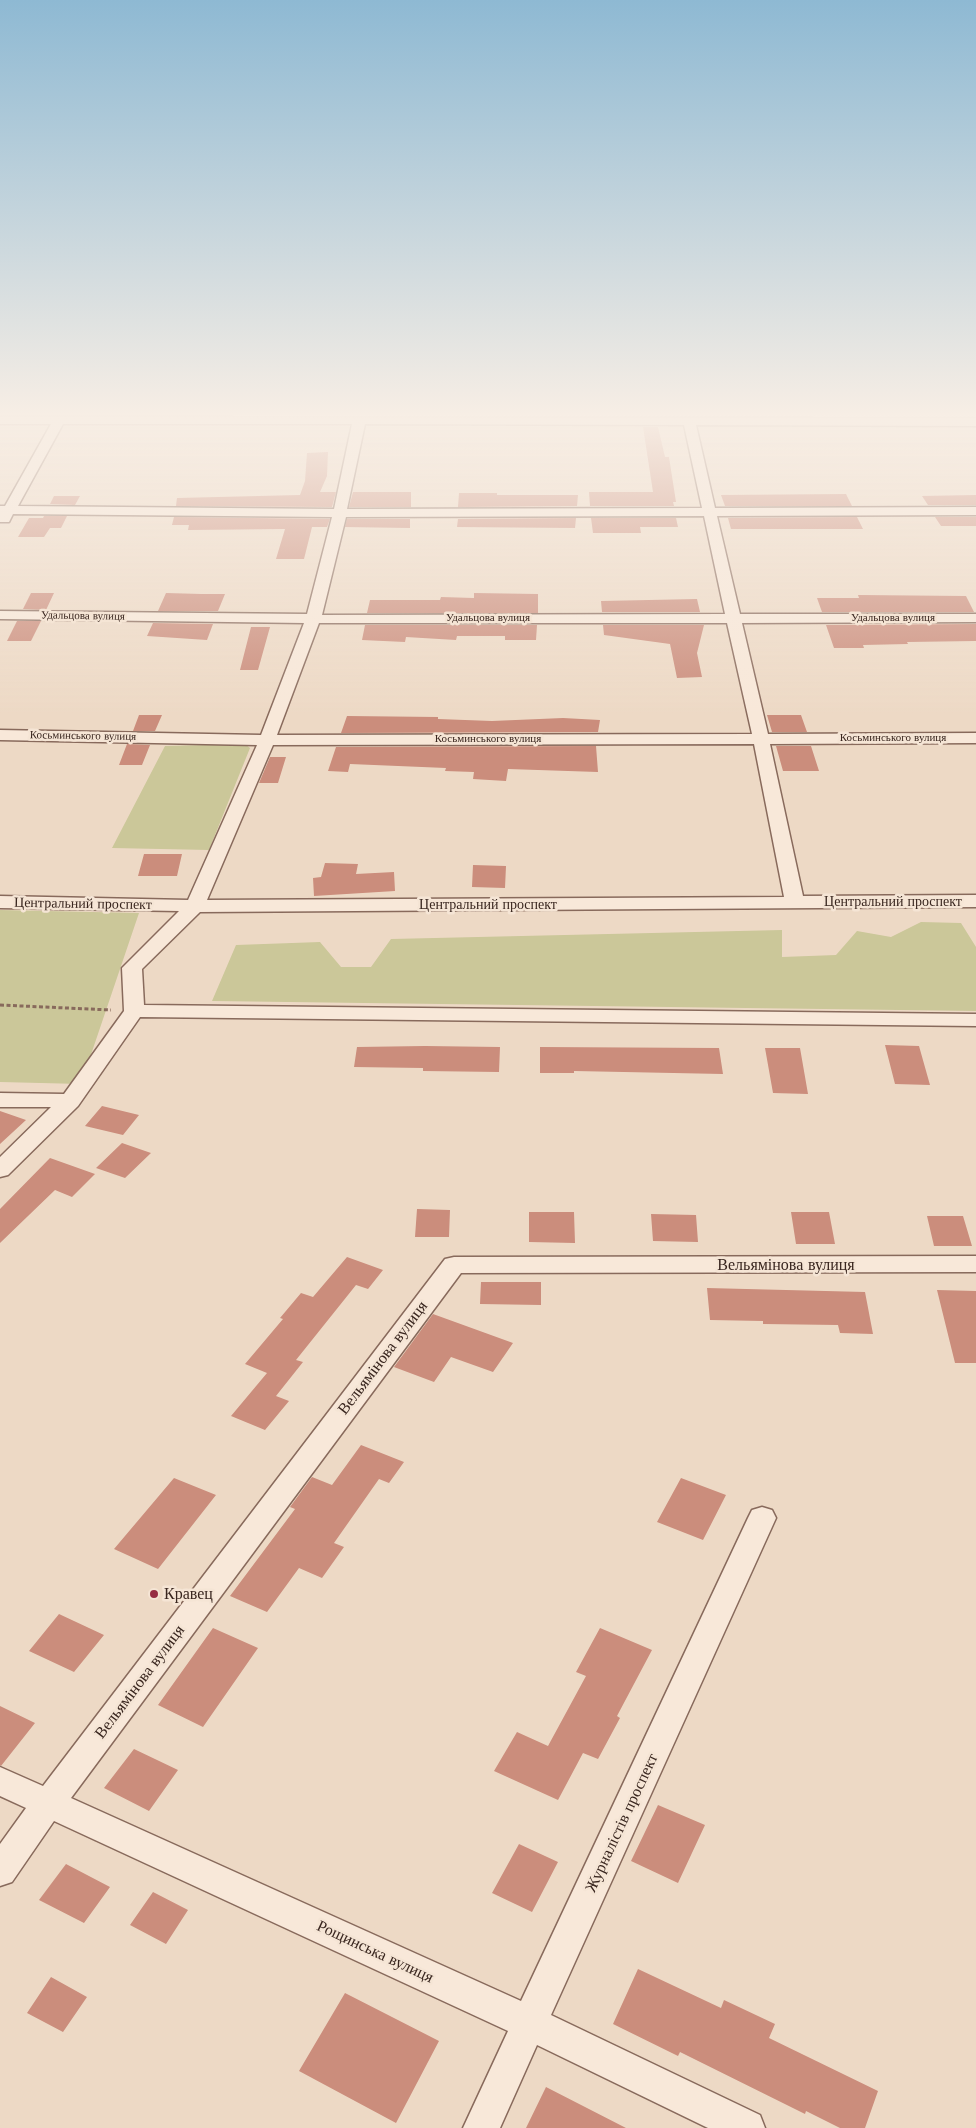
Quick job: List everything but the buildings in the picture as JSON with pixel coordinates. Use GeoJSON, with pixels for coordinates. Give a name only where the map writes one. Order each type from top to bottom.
{"type":"FeatureCollection","features":[{"type":"Feature","properties":{"kind":"street"},"geometry":{"type":"LineString","coordinates":[[0,1170],[70,1101],[134,1011],[132,968],[195,906],[267,740],[314,619],[339,516]]}},
{"type":"Feature","properties":{"kind":"street"},"geometry":{"type":"LineString","coordinates":[[709,516],[761,739],[795,902]]}},
{"type":"Feature","properties":{"kind":"street","name":"Удальцова вулиця"},"geometry":{"type":"LineString","coordinates":[[0,615],[314,619],[976,618]]}},
{"type":"Feature","properties":{"kind":"street","name":"Косьминського вулиця"},"geometry":{"type":"LineString","coordinates":[[0,734],[267,740],[976,738]]}},
{"type":"Feature","properties":{"kind":"street","name":"Центральний проспект"},"geometry":{"type":"LineString","coordinates":[[0,902],[195,906],[976,902]]}},
{"type":"Feature","properties":{"kind":"street"},"geometry":{"type":"LineString","coordinates":[[134,1011],[976,1020]]}},
{"type":"Feature","properties":{"kind":"street"},"geometry":{"type":"LineString","coordinates":[[0,1100],[70,1101]]}},
{"type":"Feature","properties":{"kind":"street","name":"Вельямінова вулиця"},"geometry":{"type":"LineString","coordinates":[[0,1870],[454,1265],[976,1264]]}},
{"type":"Feature","properties":{"kind":"street","name":"Журналістів проспект"},"geometry":{"type":"LineString","coordinates":[[481,2128],[762,1518]]}},
{"type":"Feature","properties":{"kind":"street","name":"Рощинська вулиця"},"geometry":{"type":"LineString","coordinates":[[0,1781],[530,2023],[747,2128]]}},
{"type":"Feature","properties":{"kind":"path"},"geometry":{"type":"LineString","coordinates":[[0,1006],[134,1011]]}},
{"type":"Feature","properties":{"kind":"shaded area"},"geometry":{"type":"Polygon","coordinates":[[[245,744],[250,748],[209,850],[112,848],[165,746],[245,744]]]}},
{"type":"Feature","properties":{"kind":"shaded area"},"geometry":{"type":"Polygon","coordinates":[[[0,910],[139,913],[81,1084],[0,1082],[0,910]]]}},
{"type":"Feature","properties":{"kind":"shaded area"},"geometry":{"type":"Polygon","coordinates":[[[921,922],[961,923],[976,947],[976,1011],[212,1001],[236,945],[320,942],[341,967],[371,967],[391,939],[782,930],[782,957],[836,955],[857,931],[891,937],[921,922]]]}},
{"type":"Feature","properties":{"kind":"place","name":"Кравец"},"geometry":{"type":"Point","coordinates":[154,1594]}}]}
